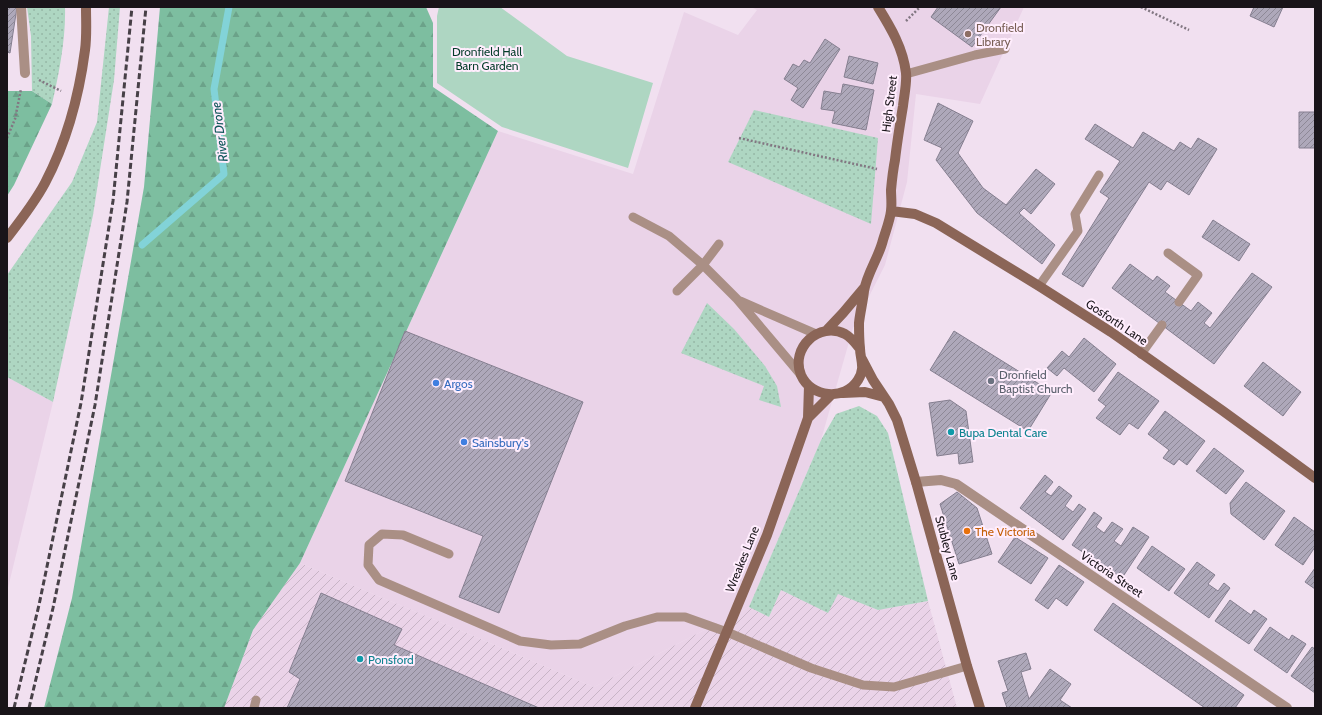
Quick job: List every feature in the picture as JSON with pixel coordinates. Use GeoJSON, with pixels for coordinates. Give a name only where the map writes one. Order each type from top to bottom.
{"type":"FeatureCollection","features":[{"type":"Feature","properties":{"kind":"street"},"geometry":{"type":"LineString","coordinates":[[21,7],[25,73]]}},
{"type":"Feature","properties":{"kind":"street"},"geometry":{"type":"LineString","coordinates":[[7,238],[45,184],[63,145],[77,98],[85,48],[86,7]]}},
{"type":"Feature","properties":{"kind":"street","name":"High Street"},"geometry":{"type":"LineString","coordinates":[[878,7],[900,47],[906,74],[893,172],[891,211]]}},
{"type":"Feature","properties":{"kind":"street"},"geometry":{"type":"LineString","coordinates":[[842,393],[851,388],[858,380],[862,370],[859,322],[865,287],[883,243],[891,211]]}},
{"type":"Feature","properties":{"kind":"street","name":"Gosforth Lane"},"geometry":{"type":"LineString","coordinates":[[891,211],[915,214],[936,223],[1039,286],[1223,411],[1315,478]]}},
{"type":"Feature","properties":{"kind":"street"},"geometry":{"type":"LineString","coordinates":[[865,287],[843,314],[821,332],[808,339],[802,347],[799,356],[799,365],[801,375],[809,386],[819,393],[831,395],[865,392],[884,397]]}},
{"type":"Feature","properties":{"kind":"street"},"geometry":{"type":"LineString","coordinates":[[821,332],[836,331],[846,334],[854,341],[861,354]]}},
{"type":"Feature","properties":{"kind":"street","name":"Stubley Lane"},"geometry":{"type":"LineString","coordinates":[[861,354],[873,380],[889,404],[897,420],[916,482],[966,666],[980,708]]}},
{"type":"Feature","properties":{"kind":"street","name":"Wreakes Lane"},"geometry":{"type":"LineString","coordinates":[[695,708],[767,535],[808,418],[809,386]]}},
{"type":"Feature","properties":{"kind":"street","name":"Wreakes Lane"},"geometry":{"type":"LineString","coordinates":[[808,418],[831,395]]}},
{"type":"Feature","properties":{"kind":"street","name":"Victoria Street"},"geometry":{"type":"LineString","coordinates":[[916,482],[941,480],[956,484],[1287,708]]}},
{"type":"Feature","properties":{"kind":"lane"},"geometry":{"type":"LineString","coordinates":[[906,74],[975,55],[1005,49]]}},
{"type":"Feature","properties":{"kind":"lane"},"geometry":{"type":"LineString","coordinates":[[1039,286],[1078,231],[1075,214],[1099,175]]}},
{"type":"Feature","properties":{"kind":"lane"},"geometry":{"type":"LineString","coordinates":[[633,217],[669,236],[703,265],[737,300],[801,375]]}},
{"type":"Feature","properties":{"kind":"lane"},"geometry":{"type":"LineString","coordinates":[[677,291],[703,265],[719,244]]}},
{"type":"Feature","properties":{"kind":"lane"},"geometry":{"type":"LineString","coordinates":[[1168,253],[1198,275],[1179,302]]}},
{"type":"Feature","properties":{"kind":"lane"},"geometry":{"type":"LineString","coordinates":[[737,300],[821,332]]}},
{"type":"Feature","properties":{"kind":"lane"},"geometry":{"type":"LineString","coordinates":[[1141,354],[1162,325]]}},
{"type":"Feature","properties":{"kind":"lane"},"geometry":{"type":"LineString","coordinates":[[449,554],[403,535],[382,534],[369,545],[368,565],[379,580],[520,641],[551,645],[580,644],[625,626],[657,617],[685,617],[726,632],[811,668],[863,685],[894,687],[966,666]]}},
{"type":"Feature","properties":{"kind":"path"},"geometry":{"type":"LineString","coordinates":[[1141,7],[1189,30]]}},
{"type":"Feature","properties":{"kind":"path"},"geometry":{"type":"LineString","coordinates":[[7,138],[14,119],[25,73],[77,98]]}},
{"type":"Feature","properties":{"kind":"path"},"geometry":{"type":"LineString","coordinates":[[739,138],[893,172]]}},
{"type":"Feature","properties":{"kind":"shaded area"},"geometry":{"type":"Polygon","coordinates":[[[751,7],[1024,7],[980,104],[916,94],[907,182],[885,265],[853,328],[821,440],[749,607],[594,687],[300,563],[498,131],[633,174],[684,12],[738,35],[757,10],[751,7]]]}},
{"type":"Feature","properties":{"kind":"shaded area"},"geometry":{"type":"Polygon","coordinates":[[[7,377],[53,402],[7,592],[7,377]]]}},
{"type":"Feature","properties":{"kind":"shaded area"},"geometry":{"type":"Polygon","coordinates":[[[300,563],[594,687],[749,607],[769,617],[781,590],[828,612],[838,593],[878,610],[928,601],[957,708],[224,708],[253,630],[300,563]]]}},
{"type":"Feature","properties":{"kind":"green space"},"geometry":{"type":"Polygon","coordinates":[[[27,7],[65,7],[63,43],[52,104],[32,91],[31,36],[27,7]]]}},
{"type":"Feature","properties":{"kind":"green space"},"geometry":{"type":"Polygon","coordinates":[[[109,7],[120,7],[114,80],[93,215],[53,402],[7,377],[7,275],[72,182],[97,122],[109,7]]]}},
{"type":"Feature","properties":{"kind":"green space"},"geometry":{"type":"Polygon","coordinates":[[[160,7],[426,7],[433,23],[433,87],[498,131],[300,563],[253,630],[224,708],[44,708],[72,598],[144,187],[160,7]]]}},
{"type":"Feature","properties":{"kind":"green space","name":"Dronfield Hall Barn Garden"},"geometry":{"type":"Polygon","coordinates":[[[439,7],[500,7],[567,56],[653,83],[628,168],[502,127],[437,83],[437,16],[439,7]]]}},
{"type":"Feature","properties":{"kind":"green space"},"geometry":{"type":"Polygon","coordinates":[[[7,91],[32,91],[52,104],[14,185],[7,196],[7,91]]]}},
{"type":"Feature","properties":{"kind":"green space"},"geometry":{"type":"Polygon","coordinates":[[[754,110],[878,138],[871,224],[728,162],[754,110]]]}},
{"type":"Feature","properties":{"kind":"green space"},"geometry":{"type":"Polygon","coordinates":[[[707,303],[734,329],[765,366],[777,386],[781,407],[759,400],[764,386],[681,353],[707,303]]]}},
{"type":"Feature","properties":{"kind":"green space"},"geometry":{"type":"Polygon","coordinates":[[[859,406],[877,416],[888,433],[928,601],[878,610],[838,594],[828,613],[781,590],[769,617],[749,607],[821,440],[836,414],[859,406]]]}},
{"type":"Feature","properties":{"kind":"building"},"geometry":{"type":"Polygon","coordinates":[[[7,7],[17,7],[10,53],[7,52],[7,7]]]}},
{"type":"Feature","properties":{"kind":"building","name":"Dronfield Library"},"geometry":{"type":"Polygon","coordinates":[[[938,7],[1001,7],[972,47],[931,17],[938,7]]]}},
{"type":"Feature","properties":{"kind":"building"},"geometry":{"type":"Polygon","coordinates":[[[1254,7],[1283,7],[1274,27],[1250,16],[1254,7]]]}},
{"type":"Feature","properties":{"kind":"building"},"geometry":{"type":"Polygon","coordinates":[[[825,39],[840,49],[803,108],[791,100],[798,88],[784,79],[793,64],[799,67],[804,60],[810,63],[825,39]]]}},
{"type":"Feature","properties":{"kind":"building"},"geometry":{"type":"Polygon","coordinates":[[[849,56],[878,63],[873,84],[844,77],[849,56]]]}},
{"type":"Feature","properties":{"kind":"building"},"geometry":{"type":"Polygon","coordinates":[[[843,84],[874,90],[866,130],[832,123],[835,111],[821,109],[824,91],[841,94],[843,84]]]}},
{"type":"Feature","properties":{"kind":"building"},"geometry":{"type":"Polygon","coordinates":[[[938,103],[973,121],[958,153],[983,188],[1006,205],[1036,169],[1055,184],[1031,214],[1024,208],[1019,213],[1055,245],[1042,264],[977,213],[936,160],[942,148],[924,140],[938,103]]]}},
{"type":"Feature","properties":{"kind":"building"},"geometry":{"type":"Polygon","coordinates":[[[1299,112],[1315,112],[1315,148],[1299,148],[1299,112]]]}},
{"type":"Feature","properties":{"kind":"building"},"geometry":{"type":"Polygon","coordinates":[[[1095,124],[1133,148],[1143,132],[1174,151],[1180,142],[1191,149],[1198,138],[1217,149],[1189,195],[1167,181],[1161,190],[1149,182],[1083,287],[1062,274],[1109,198],[1100,192],[1120,161],[1085,139],[1095,124]]]}},
{"type":"Feature","properties":{"kind":"building"},"geometry":{"type":"Polygon","coordinates":[[[1213,220],[1250,244],[1239,261],[1202,237],[1213,220]]]}},
{"type":"Feature","properties":{"kind":"building"},"geometry":{"type":"Polygon","coordinates":[[[1130,264],[1153,281],[1157,276],[1170,286],[1165,292],[1191,311],[1198,302],[1212,313],[1204,323],[1210,328],[1252,273],[1272,287],[1214,364],[1112,288],[1130,264]]]}},
{"type":"Feature","properties":{"kind":"building","name":"Sainsbury's"},"geometry":{"type":"Polygon","coordinates":[[[405,331],[583,402],[499,613],[459,597],[483,536],[345,481],[405,331]]]}},
{"type":"Feature","properties":{"kind":"building","name":"Dronfield Baptist Church"},"geometry":{"type":"Polygon","coordinates":[[[954,331],[1052,392],[1028,431],[930,370],[954,331]]]}},
{"type":"Feature","properties":{"kind":"building"},"geometry":{"type":"Polygon","coordinates":[[[1084,338],[1116,364],[1094,392],[1064,368],[1057,376],[1047,368],[1062,351],[1069,357],[1084,338]]]}},
{"type":"Feature","properties":{"kind":"building"},"geometry":{"type":"Polygon","coordinates":[[[1263,362],[1301,392],[1283,416],[1244,386],[1263,362]]]}},
{"type":"Feature","properties":{"kind":"building"},"geometry":{"type":"Polygon","coordinates":[[[1118,372],[1159,401],[1138,429],[1129,423],[1120,435],[1096,418],[1106,406],[1098,400],[1118,372]]]}},
{"type":"Feature","properties":{"kind":"building","name":"Bupa Dental Care"},"geometry":{"type":"Polygon","coordinates":[[[950,400],[966,411],[973,462],[959,464],[958,453],[937,456],[929,403],[950,400]]]}},
{"type":"Feature","properties":{"kind":"building"},"geometry":{"type":"Polygon","coordinates":[[[1165,411],[1205,441],[1187,465],[1179,459],[1174,465],[1163,458],[1169,450],[1148,434],[1165,411]]]}},
{"type":"Feature","properties":{"kind":"building"},"geometry":{"type":"Polygon","coordinates":[[[1214,448],[1244,471],[1226,494],[1196,471],[1214,448]]]}},
{"type":"Feature","properties":{"kind":"building"},"geometry":{"type":"Polygon","coordinates":[[[1045,475],[1053,482],[1045,492],[1051,496],[1059,486],[1072,496],[1065,506],[1073,512],[1079,504],[1086,509],[1063,540],[1020,508],[1045,475]]]}},
{"type":"Feature","properties":{"kind":"building"},"geometry":{"type":"Polygon","coordinates":[[[1246,482],[1285,511],[1264,540],[1231,514],[1230,503],[1246,482]]]}},
{"type":"Feature","properties":{"kind":"building","name":"The Victoria"},"geometry":{"type":"Polygon","coordinates":[[[957,492],[977,508],[992,554],[959,564],[940,504],[957,492]]]}},
{"type":"Feature","properties":{"kind":"building"},"geometry":{"type":"Polygon","coordinates":[[[1094,512],[1102,518],[1096,527],[1104,533],[1112,522],[1123,529],[1114,541],[1121,546],[1133,527],[1149,537],[1122,578],[1072,545],[1094,512]]]}},
{"type":"Feature","properties":{"kind":"building"},"geometry":{"type":"Polygon","coordinates":[[[1294,517],[1315,532],[1315,547],[1303,565],[1275,545],[1294,517]]]}},
{"type":"Feature","properties":{"kind":"building"},"geometry":{"type":"Polygon","coordinates":[[[1015,537],[1048,558],[1031,584],[998,562],[1015,537]]]}},
{"type":"Feature","properties":{"kind":"building"},"geometry":{"type":"Polygon","coordinates":[[[1152,546],[1185,569],[1169,591],[1137,568],[1152,546]]]}},
{"type":"Feature","properties":{"kind":"building"},"geometry":{"type":"Polygon","coordinates":[[[1197,562],[1215,575],[1208,584],[1218,591],[1224,583],[1230,588],[1209,618],[1174,593],[1197,562]]]}},
{"type":"Feature","properties":{"kind":"building"},"geometry":{"type":"Polygon","coordinates":[[[1059,565],[1084,582],[1067,606],[1056,598],[1048,609],[1035,600],[1059,565]]]}},
{"type":"Feature","properties":{"kind":"building"},"geometry":{"type":"Polygon","coordinates":[[[1315,568],[1315,589],[1305,582],[1315,568]]]}},
{"type":"Feature","properties":{"kind":"building","name":"Ponsford"},"geometry":{"type":"Polygon","coordinates":[[[321,593],[402,629],[394,645],[539,708],[287,708],[300,679],[289,672],[321,593]]]}},
{"type":"Feature","properties":{"kind":"building"},"geometry":{"type":"Polygon","coordinates":[[[1230,600],[1251,615],[1254,610],[1267,619],[1249,644],[1215,621],[1230,600]]]}},
{"type":"Feature","properties":{"kind":"building"},"geometry":{"type":"Polygon","coordinates":[[[1113,603],[1244,695],[1235,708],[1205,708],[1094,630],[1113,603]]]}},
{"type":"Feature","properties":{"kind":"building"},"geometry":{"type":"Polygon","coordinates":[[[1270,627],[1289,640],[1292,635],[1306,644],[1287,673],[1254,650],[1270,627]]]}},
{"type":"Feature","properties":{"kind":"building"},"geometry":{"type":"Polygon","coordinates":[[[1312,647],[1315,649],[1315,693],[1291,676],[1312,647]]]}},
{"type":"Feature","properties":{"kind":"building"},"geometry":{"type":"Polygon","coordinates":[[[1026,653],[1031,669],[1021,672],[1029,699],[1050,669],[1071,684],[1060,700],[1072,708],[1007,708],[1002,693],[1008,691],[998,661],[1026,653]]]}},
{"type":"Feature","properties":{"kind":"waterway","name":"River Drone"},"geometry":{"type":"LineString","coordinates":[[142,245],[224,174],[214,89],[229,7]]}},
{"type":"Feature","properties":{"kind":"railway"},"geometry":{"type":"LineString","coordinates":[[14,708],[39,605],[81,403],[113,201],[132,7]]}},
{"type":"Feature","properties":{"kind":"railway"},"geometry":{"type":"LineString","coordinates":[[29,708],[53,608],[95,405],[127,202],[146,7]]}},
{"type":"Feature","properties":{"kind":"place","name":"Dronfield Library"},"geometry":{"type":"Point","coordinates":[968,34]}},
{"type":"Feature","properties":{"kind":"place","name":"Dronfield Baptist Church"},"geometry":{"type":"Point","coordinates":[991,381]}},
{"type":"Feature","properties":{"kind":"place","name":"Argos"},"geometry":{"type":"Point","coordinates":[436,383]}},
{"type":"Feature","properties":{"kind":"place","name":"Bupa Dental Care"},"geometry":{"type":"Point","coordinates":[951,432]}},
{"type":"Feature","properties":{"kind":"place","name":"Sainsbury's"},"geometry":{"type":"Point","coordinates":[464,442]}},
{"type":"Feature","properties":{"kind":"place","name":"The Victoria"},"geometry":{"type":"Point","coordinates":[967,531]}},
{"type":"Feature","properties":{"kind":"place","name":"Ponsford"},"geometry":{"type":"Point","coordinates":[360,659]}}]}
